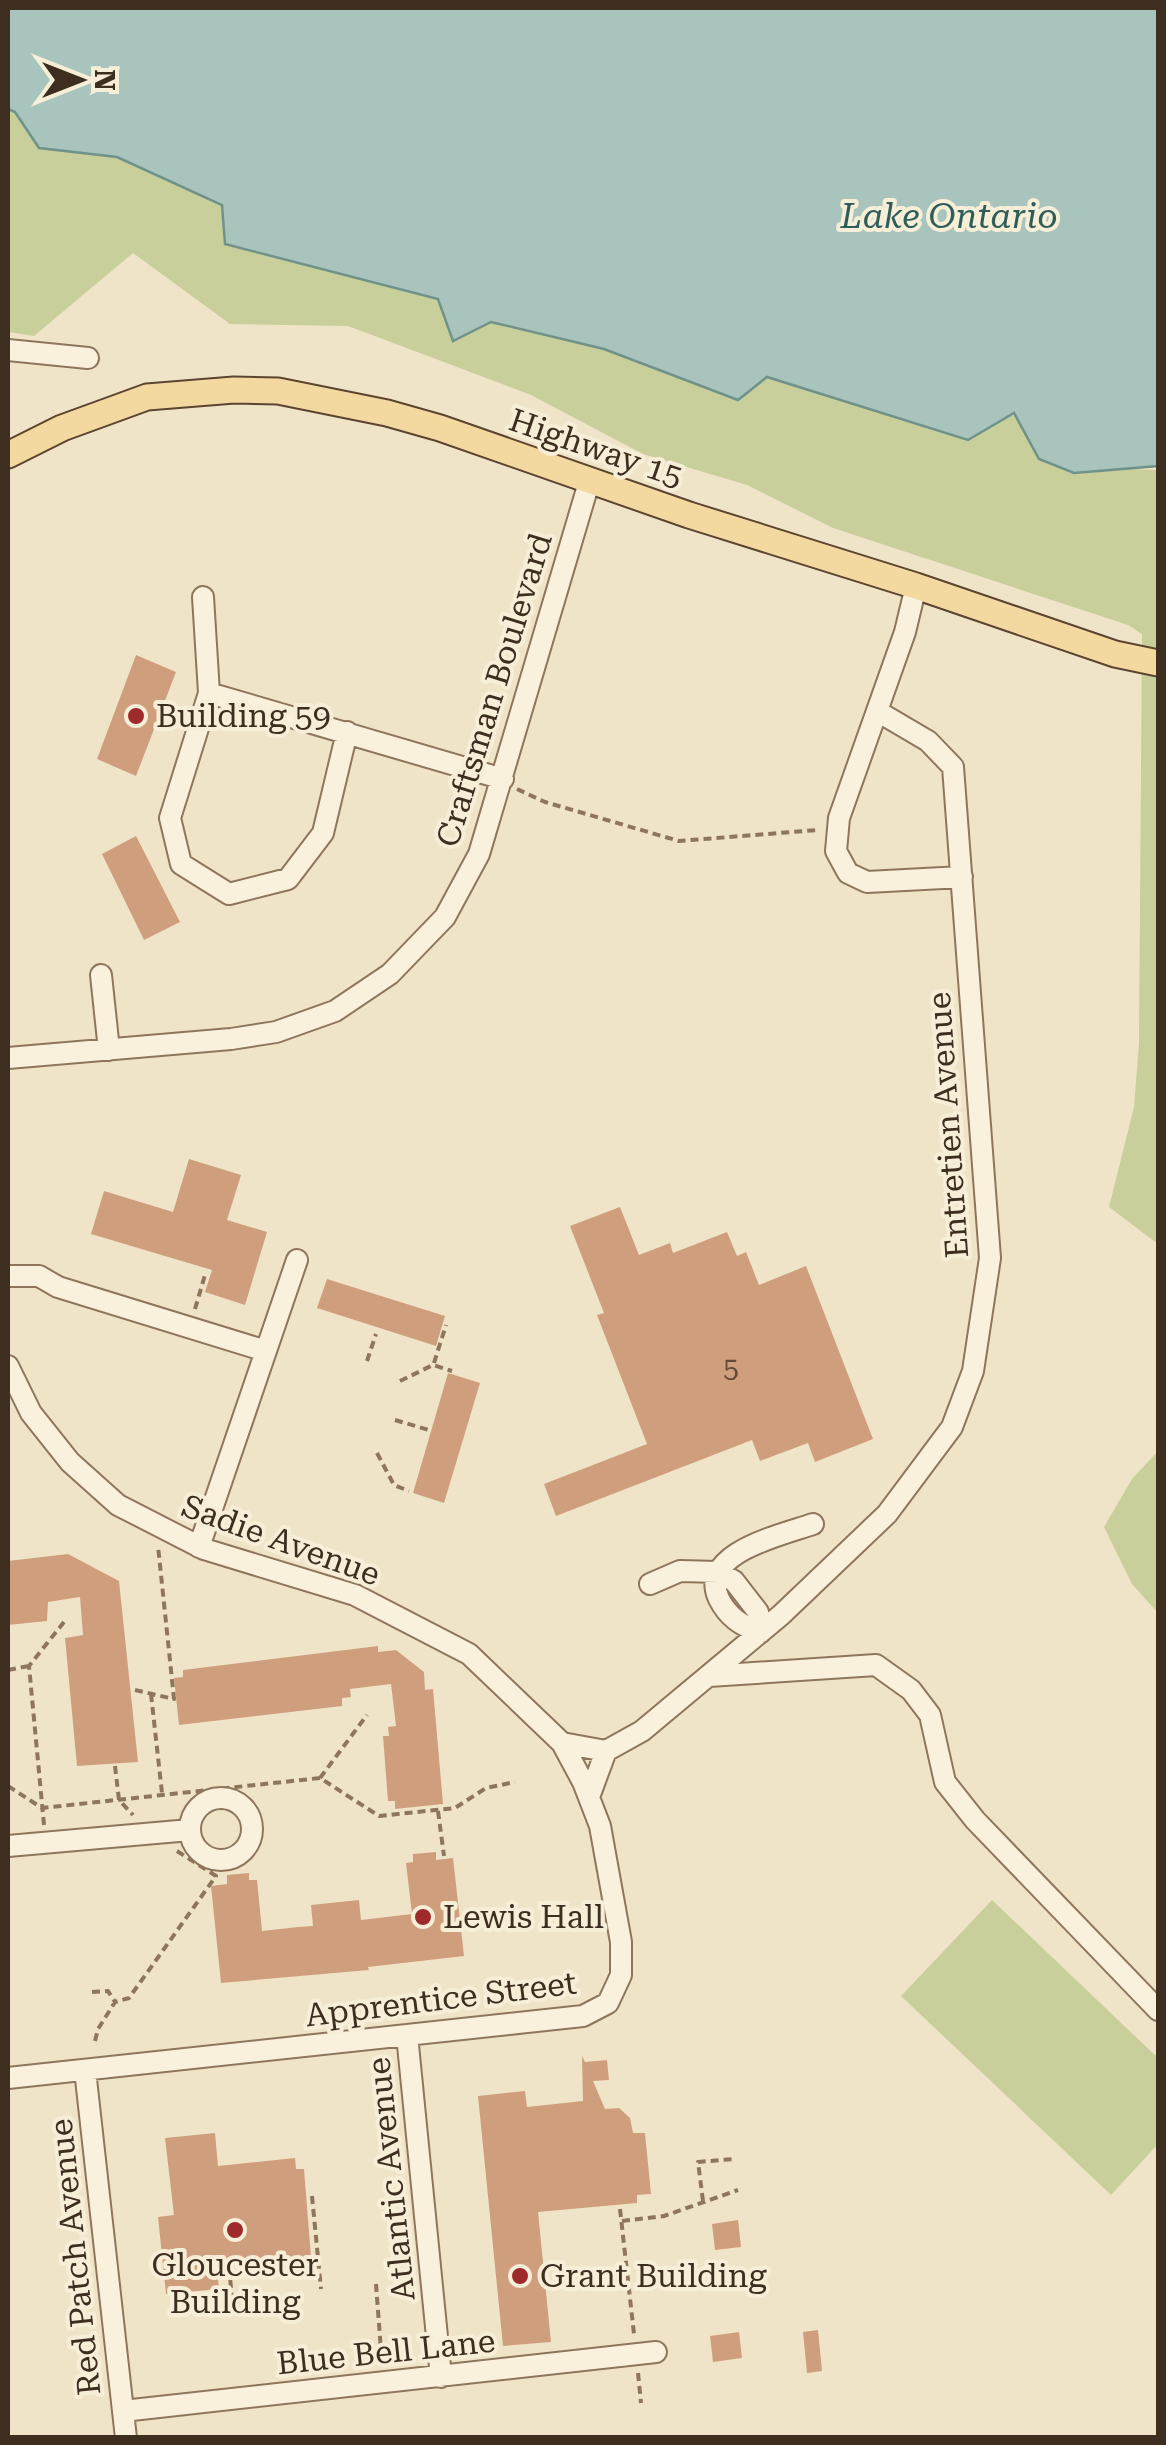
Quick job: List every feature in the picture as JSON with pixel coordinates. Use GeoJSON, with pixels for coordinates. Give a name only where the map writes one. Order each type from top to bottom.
{"type":"FeatureCollection","features":[{"type":"Feature","properties":{"kind":"main road","name":"Highway 15"},"geometry":{"type":"LineString","coordinates":[[8,456],[62,428],[147,396],[278,391],[422,423],[1115,654],[1158,663]]}},
{"type":"Feature","properties":{"kind":"street"},"geometry":{"type":"LineString","coordinates":[[8,350],[88,358]]}},
{"type":"Feature","properties":{"kind":"street","name":"Craftsman Boulevard"},"geometry":{"type":"LineString","coordinates":[[8,1058],[276,1032],[336,1011],[390,974],[444,916],[510,784],[590,479]]}},
{"type":"Feature","properties":{"kind":"street"},"geometry":{"type":"LineString","coordinates":[[916,586],[839,818],[836,851],[848,872],[867,882],[962,877]]}},
{"type":"Feature","properties":{"kind":"street"},"geometry":{"type":"LineString","coordinates":[[203,597],[208,693],[170,818],[181,864],[229,894],[288,879],[322,833],[347,732]]}},
{"type":"Feature","properties":{"kind":"street"},"geometry":{"type":"LineString","coordinates":[[208,693],[510,784]]}},
{"type":"Feature","properties":{"kind":"street","name":"Entretien Avenue"},"geometry":{"type":"LineString","coordinates":[[606,1751],[642,1731],[709,1676],[887,1514],[952,1427],[973,1371],[990,1258],[952,767],[928,741],[877,711]]}},
{"type":"Feature","properties":{"kind":"street"},"geometry":{"type":"LineString","coordinates":[[100,975],[109,1050]]}},
{"type":"Feature","properties":{"kind":"street"},"geometry":{"type":"LineString","coordinates":[[200,1547],[297,1260]]}},
{"type":"Feature","properties":{"kind":"street"},"geometry":{"type":"LineString","coordinates":[[8,1276],[39,1276],[58,1287],[266,1350]]}},
{"type":"Feature","properties":{"kind":"street","name":"Sadie Avenue"},"geometry":{"type":"LineString","coordinates":[[8,1366],[31,1413],[70,1462],[118,1505],[200,1547],[355,1595],[470,1654],[562,1743]]}},
{"type":"Feature","properties":{"kind":"street"},"geometry":{"type":"LineString","coordinates":[[718,1572],[734,1554],[813,1524]]}},
{"type":"Feature","properties":{"kind":"street"},"geometry":{"type":"LineString","coordinates":[[650,1584],[680,1571],[718,1572],[734,1581],[758,1612],[761,1632]]}},
{"type":"Feature","properties":{"kind":"street"},"geometry":{"type":"LineString","coordinates":[[709,1676],[876,1665],[911,1690],[930,1715],[945,1782],[975,1820],[1158,2010]]}},
{"type":"Feature","properties":{"kind":"street"},"geometry":{"type":"LineString","coordinates":[[562,1743],[606,1751],[589,1798]]}},
{"type":"Feature","properties":{"kind":"street","name":"Apprentice Street"},"geometry":{"type":"LineString","coordinates":[[8,2078],[583,2016],[608,2002],[622,1975],[621,1942],[600,1826],[562,1743]]}},
{"type":"Feature","properties":{"kind":"street"},"geometry":{"type":"LineString","coordinates":[[8,1846],[190,1830]]}},
{"type":"Feature","properties":{"kind":"street","name":"Atlantic Avenue"},"geometry":{"type":"LineString","coordinates":[[407,2036],[441,2376]]}},
{"type":"Feature","properties":{"kind":"street","name":"Red Patch Avenue"},"geometry":{"type":"LineString","coordinates":[[84,2070],[126,2438]]}},
{"type":"Feature","properties":{"kind":"street","name":"Blue Bell Lane"},"geometry":{"type":"LineString","coordinates":[[123,2411],[646,2353]]}},
{"type":"Feature","properties":{"kind":"path"},"geometry":{"type":"LineString","coordinates":[[510,784],[545,802],[680,841],[815,831],[839,818]]}},
{"type":"Feature","properties":{"kind":"path"},"geometry":{"type":"LineString","coordinates":[[189,1327],[205,1275]]}},
{"type":"Feature","properties":{"kind":"path"},"geometry":{"type":"LineString","coordinates":[[434,1365],[446,1325]]}},
{"type":"Feature","properties":{"kind":"path"},"geometry":{"type":"LineString","coordinates":[[368,1361],[376,1334]]}},
{"type":"Feature","properties":{"kind":"path"},"geometry":{"type":"LineString","coordinates":[[400,1381],[434,1365],[452,1371]]}},
{"type":"Feature","properties":{"kind":"path"},"geometry":{"type":"LineString","coordinates":[[395,1420],[428,1430]]}},
{"type":"Feature","properties":{"kind":"path"},"geometry":{"type":"LineString","coordinates":[[377,1454],[394,1485],[410,1491]]}},
{"type":"Feature","properties":{"kind":"path"},"geometry":{"type":"LineString","coordinates":[[135,1690],[174,1699],[156,1526]]}},
{"type":"Feature","properties":{"kind":"path"},"geometry":{"type":"LineString","coordinates":[[8,1670],[29,1666],[64,1622]]}},
{"type":"Feature","properties":{"kind":"path"},"geometry":{"type":"LineString","coordinates":[[29,1666],[46,1843]]}},
{"type":"Feature","properties":{"kind":"path"},"geometry":{"type":"LineString","coordinates":[[151,1694],[162,1795]]}},
{"type":"Feature","properties":{"kind":"path"},"geometry":{"type":"LineString","coordinates":[[320,1778],[367,1715]]}},
{"type":"Feature","properties":{"kind":"path"},"geometry":{"type":"LineString","coordinates":[[95,2041],[115,2002],[130,1998],[216,1876],[146,1834],[119,1800],[115,1766]]}},
{"type":"Feature","properties":{"kind":"path"},"geometry":{"type":"LineString","coordinates":[[8,1786],[42,1808],[320,1778],[379,1816],[455,1808],[486,1788],[515,1782]]}},
{"type":"Feature","properties":{"kind":"path"},"geometry":{"type":"LineString","coordinates":[[438,1810],[444,1856]]}},
{"type":"Feature","properties":{"kind":"path"},"geometry":{"type":"LineString","coordinates":[[92,1992],[108,1990],[115,2002]]}},
{"type":"Feature","properties":{"kind":"path"},"geometry":{"type":"LineString","coordinates":[[703,2202],[698,2162],[734,2159]]}},
{"type":"Feature","properties":{"kind":"path"},"geometry":{"type":"LineString","coordinates":[[622,2221],[664,2216],[738,2190]]}},
{"type":"Feature","properties":{"kind":"path"},"geometry":{"type":"LineString","coordinates":[[312,2196],[321,2289]]}},
{"type":"Feature","properties":{"kind":"path"},"geometry":{"type":"LineString","coordinates":[[620,2210],[646,2353],[641,2403]]}},
{"type":"Feature","properties":{"kind":"path"},"geometry":{"type":"LineString","coordinates":[[229,2268],[232,2298]]}},
{"type":"Feature","properties":{"kind":"path"},"geometry":{"type":"LineString","coordinates":[[376,2284],[384,2383]]}},
{"type":"Feature","properties":{"kind":"green space"},"geometry":{"type":"Polygon","coordinates":[[[8,77],[945,406],[1038,419],[1105,468],[1158,470],[1158,1244],[1109,1207],[1134,1107],[1139,1043],[1142,634],[1128,625],[833,528],[747,485],[643,454],[531,395],[348,326],[230,324],[133,253],[34,336],[8,332],[8,77]]]}},
{"type":"Feature","properties":{"kind":"green space"},"geometry":{"type":"Polygon","coordinates":[[[1158,1451],[1158,1613],[1132,1584],[1104,1527],[1132,1479],[1158,1451]]]}},
{"type":"Feature","properties":{"kind":"green space"},"geometry":{"type":"Polygon","coordinates":[[[992,1900],[1158,2058],[1158,2144],[1111,2195],[901,1996],[992,1900]]]}},
{"type":"Feature","properties":{"kind":"water","name":"Lake Ontario"},"geometry":{"type":"Polygon","coordinates":[[[8,8],[1158,8],[1158,466],[1074,473],[1039,459],[1014,413],[968,440],[767,377],[738,400],[604,349],[491,322],[453,341],[438,299],[225,244],[222,205],[117,157],[39,148],[15,112],[8,109],[8,8]]]}},
{"type":"Feature","properties":{"kind":"building","name":"Building 59"},"geometry":{"type":"Polygon","coordinates":[[[136,655],[176,672],[136,776],[97,759],[136,655]]]}},
{"type":"Feature","properties":{"kind":"building"},"geometry":{"type":"Polygon","coordinates":[[[136,836],[180,922],[144,940],[102,854],[136,836]]]}},
{"type":"Feature","properties":{"kind":"building"},"geometry":{"type":"Polygon","coordinates":[[[189,1159],[241,1175],[227,1220],[267,1232],[245,1305],[205,1292],[212,1270],[91,1234],[104,1191],[173,1212],[189,1159]]]}},
{"type":"Feature","properties":{"kind":"building"},"geometry":{"type":"Polygon","coordinates":[[[620,1207],[639,1255],[670,1243],[673,1253],[727,1232],[737,1256],[746,1252],[759,1285],[806,1266],[873,1439],[815,1462],[808,1443],[760,1461],[752,1440],[556,1516],[544,1484],[647,1444],[597,1315],[604,1313],[570,1226],[620,1207]]]}},
{"type":"Feature","properties":{"kind":"building"},"geometry":{"type":"Polygon","coordinates":[[[327,1279],[445,1316],[436,1346],[317,1308],[327,1279]]]}},
{"type":"Feature","properties":{"kind":"building"},"geometry":{"type":"Polygon","coordinates":[[[448,1373],[480,1383],[444,1503],[413,1493],[448,1373]]]}},
{"type":"Feature","properties":{"kind":"building"},"geometry":{"type":"Polygon","coordinates":[[[68,1554],[119,1581],[138,1762],[77,1766],[65,1638],[83,1635],[80,1597],[48,1602],[47,1621],[8,1625],[8,1561],[68,1554]]]}},
{"type":"Feature","properties":{"kind":"building"},"geometry":{"type":"Polygon","coordinates":[[[378,1646],[378,1652],[396,1650],[424,1672],[425,1690],[433,1689],[443,1804],[395,1809],[395,1801],[388,1801],[383,1736],[389,1736],[388,1727],[396,1726],[391,1684],[350,1689],[351,1697],[342,1698],[342,1706],[179,1725],[174,1678],[183,1677],[183,1670],[378,1646]]]}},
{"type":"Feature","properties":{"kind":"building","name":"Lewis Hall"},"geometry":{"type":"Polygon","coordinates":[[[436,1852],[436,1860],[453,1858],[464,1956],[368,1967],[369,1970],[221,1983],[211,1886],[227,1884],[227,1875],[249,1873],[249,1880],[257,1880],[262,1931],[313,1926],[311,1905],[359,1900],[361,1920],[412,1914],[406,1863],[413,1862],[413,1854],[436,1852]]]}},
{"type":"Feature","properties":{"kind":"building","name":"Grant Building"},"geometry":{"type":"Polygon","coordinates":[[[582,2056],[585,2062],[607,2060],[609,2080],[593,2081],[605,2109],[619,2108],[630,2118],[633,2133],[645,2133],[651,2194],[637,2195],[637,2203],[538,2212],[551,2342],[503,2346],[478,2096],[525,2091],[527,2107],[583,2101],[582,2056]]]}},
{"type":"Feature","properties":{"kind":"building","name":"Gloucester Building"},"geometry":{"type":"Polygon","coordinates":[[[215,2133],[218,2166],[295,2158],[296,2169],[304,2169],[311,2257],[289,2259],[290,2266],[275,2267],[275,2260],[217,2266],[219,2289],[166,2294],[158,2217],[174,2215],[165,2138],[215,2133]]]}},
{"type":"Feature","properties":{"kind":"building"},"geometry":{"type":"Polygon","coordinates":[[[738,2220],[741,2247],[715,2250],[712,2224],[738,2220]]]}},
{"type":"Feature","properties":{"kind":"building"},"geometry":{"type":"Polygon","coordinates":[[[818,2330],[822,2371],[807,2373],[803,2332],[818,2330]]]}},
{"type":"Feature","properties":{"kind":"building"},"geometry":{"type":"Polygon","coordinates":[[[739,2332],[742,2358],[713,2362],[710,2336],[739,2332]]]}},
{"type":"Feature","properties":{"kind":"place","name":"Building 59"},"geometry":{"type":"Point","coordinates":[136,716]}},
{"type":"Feature","properties":{"kind":"place","name":"Lewis Hall"},"geometry":{"type":"Point","coordinates":[423,1917]}},
{"type":"Feature","properties":{"kind":"place","name":"Gloucester Building"},"geometry":{"type":"Point","coordinates":[235,2230]}},
{"type":"Feature","properties":{"kind":"place","name":"Grant Building"},"geometry":{"type":"Point","coordinates":[520,2276]}}]}
